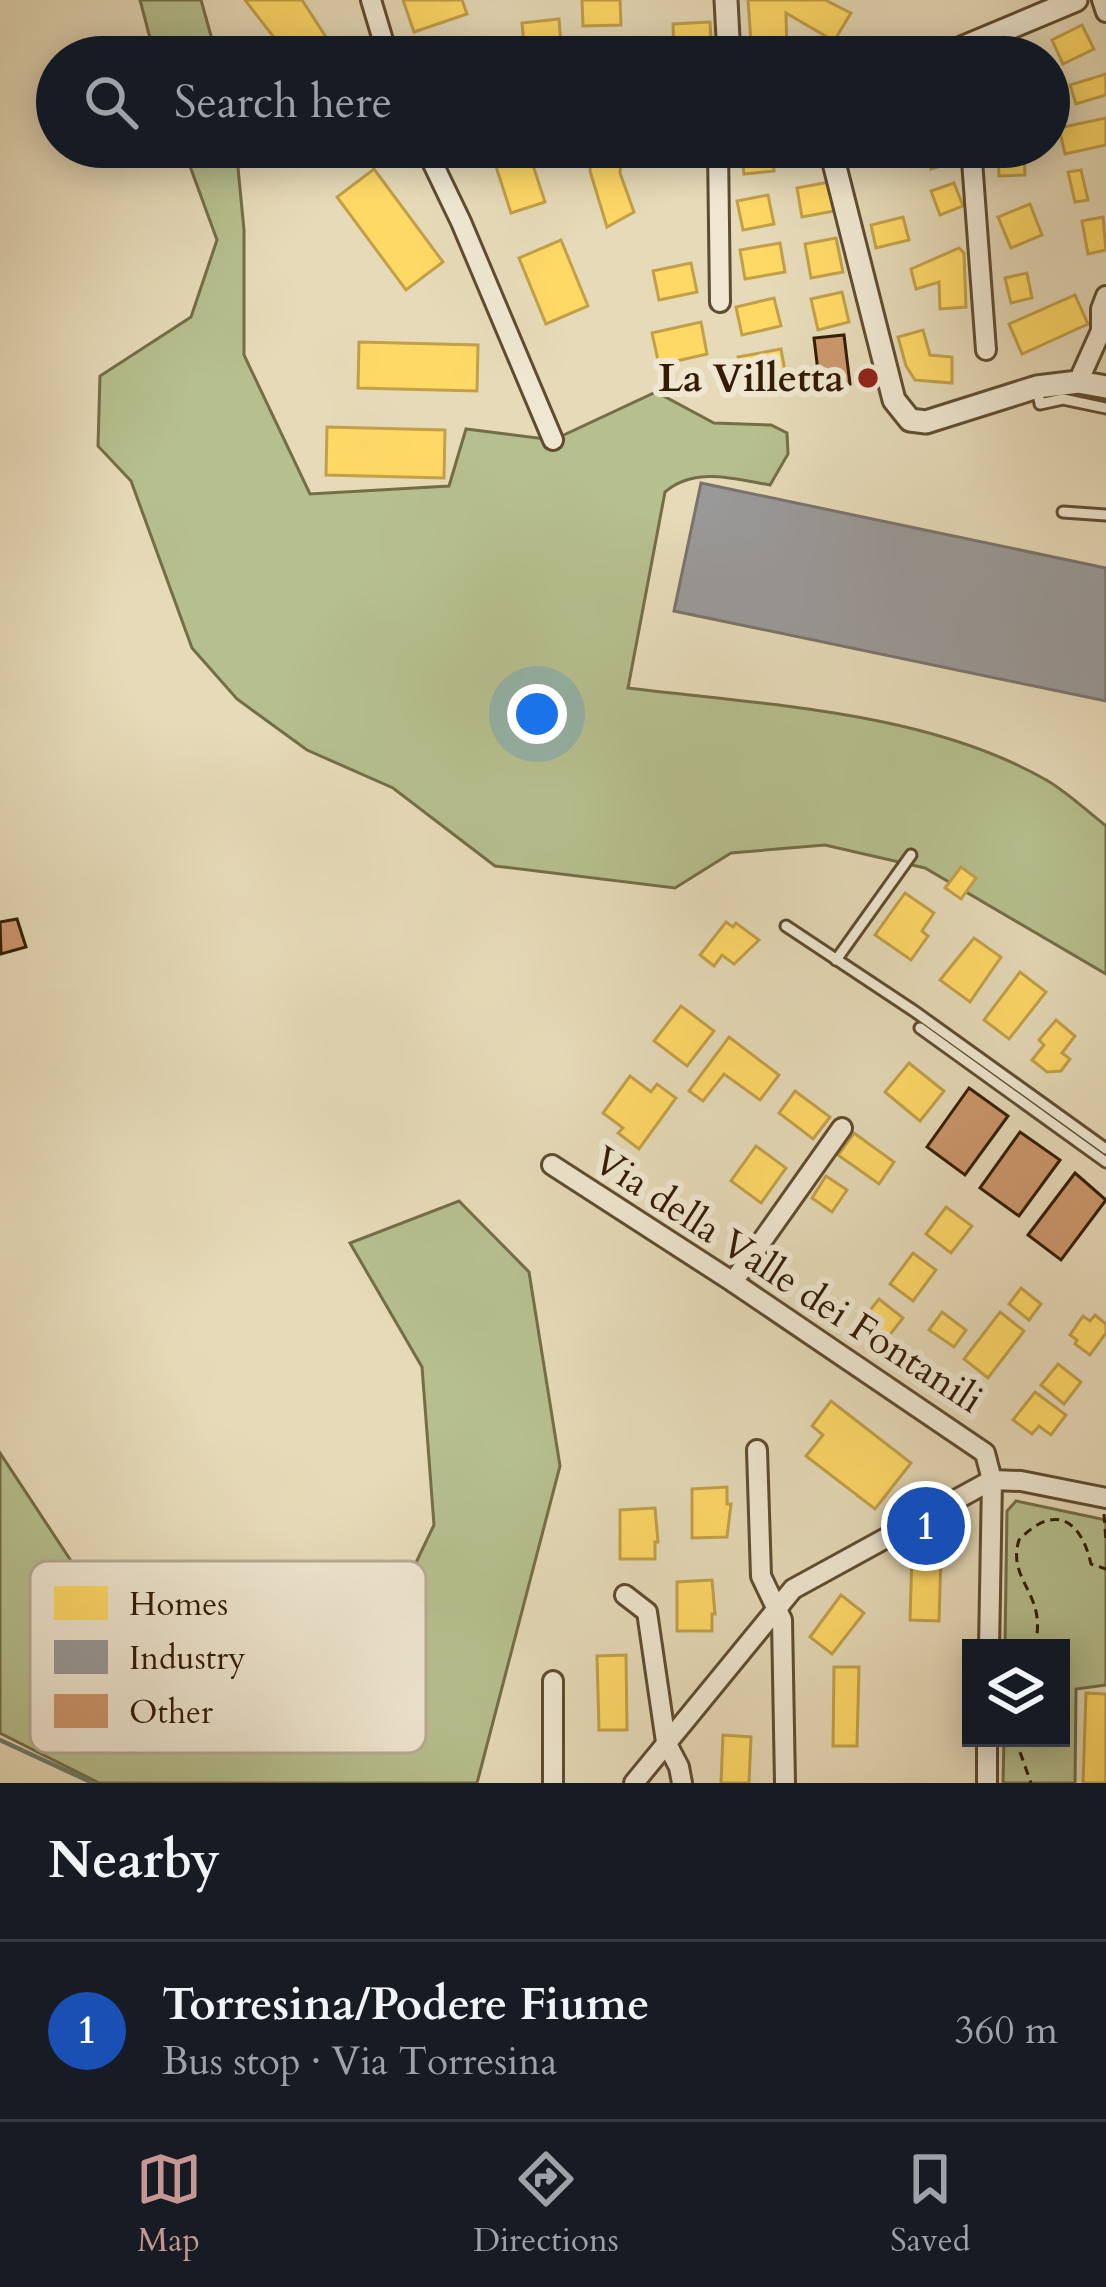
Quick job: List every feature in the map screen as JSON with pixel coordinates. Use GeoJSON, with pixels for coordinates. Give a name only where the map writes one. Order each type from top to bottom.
{"type":"FeatureCollection","features":[{"type":"Feature","properties":{"kind":"street"},"geometry":{"type":"LineString","coordinates":[[371,0],[382,36]]}},
{"type":"Feature","properties":{"kind":"street"},"geometry":{"type":"LineString","coordinates":[[726,0],[728,36]]}},
{"type":"Feature","properties":{"kind":"street"},"geometry":{"type":"LineString","coordinates":[[1000,36],[1076,0]]}},
{"type":"Feature","properties":{"kind":"street"},"geometry":{"type":"LineString","coordinates":[[1102,0],[1106,12]]}},
{"type":"Feature","properties":{"kind":"street"},"geometry":{"type":"LineString","coordinates":[[435,168],[553,440]]}},
{"type":"Feature","properties":{"kind":"street"},"geometry":{"type":"LineString","coordinates":[[718,168],[720,302]]}},
{"type":"Feature","properties":{"kind":"street"},"geometry":{"type":"LineString","coordinates":[[835,168],[894,400],[910,420],[926,422],[1037,387],[1078,382],[1106,387]]}},
{"type":"Feature","properties":{"kind":"street"},"geometry":{"type":"LineString","coordinates":[[973,168],[986,350]]}},
{"type":"Feature","properties":{"kind":"street"},"geometry":{"type":"LineString","coordinates":[[1078,382],[1101,331],[1106,296]]}},
{"type":"Feature","properties":{"kind":"street"},"geometry":{"type":"LineString","coordinates":[[733,1282],[842,1128]]}},
{"type":"Feature","properties":{"kind":"street","name":"Via della Valle dei Fontanili"},"geometry":{"type":"LineString","coordinates":[[552,1165],[976,1444],[988,1456],[992,1480]]}},
{"type":"Feature","properties":{"kind":"street"},"geometry":{"type":"LineString","coordinates":[[757,1450],[761,1576],[782,1620],[785,1783]]}},
{"type":"Feature","properties":{"kind":"street"},"geometry":{"type":"LineString","coordinates":[[989,1639],[992,1480]]}},
{"type":"Feature","properties":{"kind":"street"},"geometry":{"type":"LineString","coordinates":[[634,1783],[776,1607],[818,1572],[992,1480],[1105,1498]]}},
{"type":"Feature","properties":{"kind":"street"},"geometry":{"type":"LineString","coordinates":[[625,1595],[647,1612],[666,1742],[682,1783]]}},
{"type":"Feature","properties":{"kind":"street"},"geometry":{"type":"LineString","coordinates":[[553,1681],[553,1783]]}},
{"type":"Feature","properties":{"kind":"street"},"geometry":{"type":"LineString","coordinates":[[987,1747],[987,1783]]}},
{"type":"Feature","properties":{"kind":"lane"},"geometry":{"type":"LineString","coordinates":[[1037,387],[1040,404],[1063,399],[1106,408]]}},
{"type":"Feature","properties":{"kind":"lane"},"geometry":{"type":"LineString","coordinates":[[1063,512],[1106,515]]}},
{"type":"Feature","properties":{"kind":"lane"},"geometry":{"type":"LineString","coordinates":[[836,960],[911,855]]}},
{"type":"Feature","properties":{"kind":"lane"},"geometry":{"type":"LineString","coordinates":[[786,926],[1106,1149]]}},
{"type":"Feature","properties":{"kind":"lane"},"geometry":{"type":"LineString","coordinates":[[920,1028],[1106,1162]]}},
{"type":"Feature","properties":{"kind":"path"},"geometry":{"type":"LineString","coordinates":[[1105,1498],[1106,1542]]}},
{"type":"Feature","properties":{"kind":"path"},"geometry":{"type":"LineString","coordinates":[[1035,1639],[1038,1608],[1016,1568],[1019,1540],[1043,1522],[1069,1523],[1081,1532],[1091,1564],[1106,1569]]}},
{"type":"Feature","properties":{"kind":"path"},"geometry":{"type":"LineString","coordinates":[[1019,1747],[1031,1783]]}},
{"type":"Feature","properties":{"kind":"green space"},"geometry":{"type":"Polygon","coordinates":[[[140,0],[201,0],[211,36],[149,36],[140,0]]]}},
{"type":"Feature","properties":{"kind":"green space"},"geometry":{"type":"Polygon","coordinates":[[[191,168],[238,168],[244,230],[244,355],[310,494],[449,486],[466,429],[553,440],[656,392],[714,423],[771,425],[787,433],[788,454],[770,485],[702,477],[665,492],[628,688],[789,706],[898,725],[951,739],[1048,781],[1106,826],[1106,974],[925,868],[825,845],[731,853],[675,888],[495,866],[393,788],[307,750],[237,699],[192,648],[131,481],[98,446],[100,376],[191,317],[217,240],[191,168]]]}},
{"type":"Feature","properties":{"kind":"green space"},"geometry":{"type":"Polygon","coordinates":[[[459,1201],[529,1272],[560,1466],[477,1783],[99,1783],[40,1753],[426,1753],[426,1561],[417,1561],[434,1525],[422,1367],[350,1243],[459,1201]]]}},
{"type":"Feature","properties":{"kind":"green space"},"geometry":{"type":"Polygon","coordinates":[[[0,1453],[71,1561],[30,1561],[30,1748],[0,1733],[0,1453]]]}},
{"type":"Feature","properties":{"kind":"green space"},"geometry":{"type":"Polygon","coordinates":[[[1016,1501],[1106,1520],[1106,1685],[1076,1689],[1075,1783],[1003,1783],[1004,1747],[1070,1747],[1070,1639],[1005,1639],[1007,1511],[1016,1501]]]}},
{"type":"Feature","properties":{"kind":"building: Homes"},"geometry":{"type":"Polygon","coordinates":[[[245,0],[302,0],[325,36],[273,36],[245,0]]]}},
{"type":"Feature","properties":{"kind":"building: Homes"},"geometry":{"type":"Polygon","coordinates":[[[403,0],[462,0],[467,14],[414,32],[403,0]]]}},
{"type":"Feature","properties":{"kind":"building: Homes"},"geometry":{"type":"Polygon","coordinates":[[[582,0],[620,0],[621,25],[583,26],[582,0]]]}},
{"type":"Feature","properties":{"kind":"building: Homes"},"geometry":{"type":"Polygon","coordinates":[[[748,0],[825,0],[851,13],[837,36],[825,36],[786,13],[787,36],[751,36],[748,0]]]}},
{"type":"Feature","properties":{"kind":"building: Homes"},"geometry":{"type":"Polygon","coordinates":[[[559,19],[560,36],[523,36],[522,23],[559,19]]]}},
{"type":"Feature","properties":{"kind":"building: Homes"},"geometry":{"type":"Polygon","coordinates":[[[710,22],[711,36],[673,36],[673,24],[710,22]]]}},
{"type":"Feature","properties":{"kind":"building: Homes"},"geometry":{"type":"Polygon","coordinates":[[[1082,25],[1094,49],[1070,61],[1070,36],[1060,36],[1082,25]]]}},
{"type":"Feature","properties":{"kind":"building: Homes"},"geometry":{"type":"Polygon","coordinates":[[[1106,74],[1106,95],[1076,104],[1070,85],[1106,74]]]}},
{"type":"Feature","properties":{"kind":"building: Homes"},"geometry":{"type":"Polygon","coordinates":[[[1106,118],[1106,145],[1070,153],[1070,126],[1106,118]]]}},
{"type":"Feature","properties":{"kind":"building: Homes"},"geometry":{"type":"Polygon","coordinates":[[[497,168],[534,168],[545,202],[511,213],[497,168]]]}},
{"type":"Feature","properties":{"kind":"building: Homes"},"geometry":{"type":"Polygon","coordinates":[[[620,168],[634,212],[607,227],[590,171],[620,168]]]}},
{"type":"Feature","properties":{"kind":"building: Homes"},"geometry":{"type":"Polygon","coordinates":[[[743,168],[774,168],[774,171],[744,174],[743,168]]]}},
{"type":"Feature","properties":{"kind":"building: Homes"},"geometry":{"type":"Polygon","coordinates":[[[999,168],[1025,168],[1025,175],[999,176],[999,168]]]}},
{"type":"Feature","properties":{"kind":"building: Homes"},"geometry":{"type":"Polygon","coordinates":[[[374,169],[443,262],[406,290],[337,197],[374,169]]]}},
{"type":"Feature","properties":{"kind":"building: Homes"},"geometry":{"type":"Polygon","coordinates":[[[1081,170],[1088,200],[1075,202],[1068,172],[1081,170]]]}},
{"type":"Feature","properties":{"kind":"building: Homes"},"geometry":{"type":"Polygon","coordinates":[[[829,182],[834,211],[802,217],[797,188],[829,182]]]}},
{"type":"Feature","properties":{"kind":"building: Homes"},"geometry":{"type":"Polygon","coordinates":[[[954,183],[963,206],[940,215],[931,191],[954,183]]]}},
{"type":"Feature","properties":{"kind":"building: Homes"},"geometry":{"type":"Polygon","coordinates":[[[768,195],[774,224],[743,230],[737,201],[768,195]]]}},
{"type":"Feature","properties":{"kind":"building: Homes"},"geometry":{"type":"Polygon","coordinates":[[[1030,204],[1042,235],[1011,248],[998,217],[1030,204]]]}},
{"type":"Feature","properties":{"kind":"building: Homes"},"geometry":{"type":"Polygon","coordinates":[[[903,217],[909,240],[876,248],[871,225],[903,217]]]}},
{"type":"Feature","properties":{"kind":"building: Homes"},"geometry":{"type":"Polygon","coordinates":[[[1103,217],[1106,250],[1088,254],[1082,221],[1103,217]]]}},
{"type":"Feature","properties":{"kind":"building: Homes"},"geometry":{"type":"Polygon","coordinates":[[[836,238],[843,272],[811,278],[805,244],[836,238]]]}},
{"type":"Feature","properties":{"kind":"building: Homes"},"geometry":{"type":"Polygon","coordinates":[[[561,240],[588,306],[546,324],[519,258],[561,240]]]}},
{"type":"Feature","properties":{"kind":"building: Homes"},"geometry":{"type":"Polygon","coordinates":[[[780,243],[785,272],[745,279],[740,250],[780,243]]]}},
{"type":"Feature","properties":{"kind":"building: Homes"},"geometry":{"type":"Polygon","coordinates":[[[959,248],[964,253],[966,307],[940,309],[939,282],[916,289],[911,269],[959,248]]]}},
{"type":"Feature","properties":{"kind":"building: Homes"},"geometry":{"type":"Polygon","coordinates":[[[691,263],[697,292],[659,300],[653,271],[691,263]]]}},
{"type":"Feature","properties":{"kind":"building: Homes"},"geometry":{"type":"Polygon","coordinates":[[[1027,273],[1032,298],[1011,303],[1005,278],[1027,273]]]}},
{"type":"Feature","properties":{"kind":"building: Homes"},"geometry":{"type":"Polygon","coordinates":[[[842,292],[849,322],[818,330],[811,299],[842,292]]]}},
{"type":"Feature","properties":{"kind":"building: Homes"},"geometry":{"type":"Polygon","coordinates":[[[1075,295],[1088,324],[1022,354],[1009,324],[1075,295]]]}},
{"type":"Feature","properties":{"kind":"building: Homes"},"geometry":{"type":"Polygon","coordinates":[[[774,298],[781,326],[742,335],[736,307],[774,298]]]}},
{"type":"Feature","properties":{"kind":"building: Homes"},"geometry":{"type":"Polygon","coordinates":[[[701,322],[707,354],[659,365],[652,333],[701,322]]]}},
{"type":"Feature","properties":{"kind":"building: Homes"},"geometry":{"type":"Polygon","coordinates":[[[923,330],[930,355],[952,357],[952,383],[915,380],[906,366],[898,337],[923,330]]]}},
{"type":"Feature","properties":{"kind":"building: Homes"},"geometry":{"type":"Polygon","coordinates":[[[359,342],[478,345],[477,391],[358,388],[359,342]]]}},
{"type":"Feature","properties":{"kind":"building: Homes"},"geometry":{"type":"Polygon","coordinates":[[[781,349],[787,382],[744,389],[738,357],[781,349]]]}},
{"type":"Feature","properties":{"kind":"building: Homes"},"geometry":{"type":"Polygon","coordinates":[[[327,427],[445,430],[444,478],[326,475],[327,427]]]}},
{"type":"Feature","properties":{"kind":"building: Homes"},"geometry":{"type":"Polygon","coordinates":[[[961,867],[976,878],[961,899],[945,888],[961,867]]]}},
{"type":"Feature","properties":{"kind":"building: Homes"},"geometry":{"type":"Polygon","coordinates":[[[905,893],[934,913],[922,931],[928,936],[911,960],[875,935],[905,893]]]}},
{"type":"Feature","properties":{"kind":"building: Homes"},"geometry":{"type":"Polygon","coordinates":[[[726,922],[733,927],[736,923],[759,940],[734,964],[722,955],[714,966],[700,955],[726,922]]]}},
{"type":"Feature","properties":{"kind":"building: Homes"},"geometry":{"type":"Polygon","coordinates":[[[974,938],[1001,957],[970,1002],[940,980],[974,938]]]}},
{"type":"Feature","properties":{"kind":"building: Homes"},"geometry":{"type":"Polygon","coordinates":[[[1020,972],[1046,992],[1009,1039],[984,1020],[1020,972]]]}},
{"type":"Feature","properties":{"kind":"building: Homes"},"geometry":{"type":"Polygon","coordinates":[[[681,1006],[714,1031],[687,1066],[654,1041],[681,1006]]]}},
{"type":"Feature","properties":{"kind":"building: Homes"},"geometry":{"type":"Polygon","coordinates":[[[1056,1020],[1075,1036],[1062,1053],[1070,1059],[1061,1071],[1047,1072],[1032,1060],[1044,1045],[1039,1040],[1056,1020]]]}},
{"type":"Feature","properties":{"kind":"building: Homes"},"geometry":{"type":"Polygon","coordinates":[[[729,1037],[779,1075],[760,1100],[724,1074],[703,1101],[689,1091],[729,1037]]]}},
{"type":"Feature","properties":{"kind":"building: Homes"},"geometry":{"type":"Polygon","coordinates":[[[909,1063],[944,1091],[920,1121],[885,1092],[909,1063]]]}},
{"type":"Feature","properties":{"kind":"building: Homes"},"geometry":{"type":"Polygon","coordinates":[[[630,1076],[651,1092],[657,1084],[676,1098],[639,1149],[603,1113],[630,1076]]]}},
{"type":"Feature","properties":{"kind":"building: Homes"},"geometry":{"type":"Polygon","coordinates":[[[795,1091],[830,1117],[813,1139],[779,1113],[795,1091]]]}},
{"type":"Feature","properties":{"kind":"building: Homes"},"geometry":{"type":"Polygon","coordinates":[[[854,1133],[894,1162],[879,1184],[838,1155],[854,1133]]]}},
{"type":"Feature","properties":{"kind":"building: Homes"},"geometry":{"type":"Polygon","coordinates":[[[756,1146],[786,1168],[761,1203],[731,1181],[756,1146]]]}},
{"type":"Feature","properties":{"kind":"building: Homes"},"geometry":{"type":"Polygon","coordinates":[[[826,1176],[847,1190],[832,1212],[812,1198],[826,1176]]]}},
{"type":"Feature","properties":{"kind":"building: Homes"},"geometry":{"type":"Polygon","coordinates":[[[946,1207],[972,1226],[951,1253],[926,1234],[946,1207]]]}},
{"type":"Feature","properties":{"kind":"building: Homes"},"geometry":{"type":"Polygon","coordinates":[[[913,1253],[936,1270],[913,1301],[890,1284],[913,1253]]]}},
{"type":"Feature","properties":{"kind":"building: Homes"},"geometry":{"type":"Polygon","coordinates":[[[1021,1288],[1041,1304],[1029,1320],[1009,1304],[1021,1288]]]}},
{"type":"Feature","properties":{"kind":"building: Homes"},"geometry":{"type":"Polygon","coordinates":[[[879,1299],[903,1318],[881,1346],[857,1327],[879,1299]]]}},
{"type":"Feature","properties":{"kind":"building: Homes"},"geometry":{"type":"Polygon","coordinates":[[[942,1312],[966,1330],[954,1347],[929,1330],[942,1312]]]}},
{"type":"Feature","properties":{"kind":"building: Homes"},"geometry":{"type":"Polygon","coordinates":[[[1000,1312],[1024,1331],[988,1378],[964,1359],[1000,1312]]]}},
{"type":"Feature","properties":{"kind":"building: Homes"},"geometry":{"type":"Polygon","coordinates":[[[1095,1315],[1106,1324],[1106,1333],[1090,1355],[1070,1335],[1083,1316],[1090,1321],[1095,1315]]]}},
{"type":"Feature","properties":{"kind":"building: Homes"},"geometry":{"type":"Polygon","coordinates":[[[1058,1364],[1081,1382],[1064,1404],[1041,1385],[1058,1364]]]}},
{"type":"Feature","properties":{"kind":"building: Homes"},"geometry":{"type":"Polygon","coordinates":[[[1035,1392],[1066,1415],[1051,1435],[1039,1426],[1032,1434],[1013,1420],[1035,1392]]]}},
{"type":"Feature","properties":{"kind":"building: Homes"},"geometry":{"type":"Polygon","coordinates":[[[831,1401],[911,1463],[875,1509],[806,1456],[823,1435],[812,1426],[831,1401]]]}},
{"type":"Feature","properties":{"kind":"building: Homes"},"geometry":{"type":"Polygon","coordinates":[[[727,1487],[727,1504],[731,1504],[727,1537],[692,1538],[692,1489],[727,1487]]]}},
{"type":"Feature","properties":{"kind":"building: Homes"},"geometry":{"type":"Polygon","coordinates":[[[655,1508],[655,1559],[620,1559],[620,1510],[655,1508]]]}},
{"type":"Feature","properties":{"kind":"building: Homes"},"geometry":{"type":"Polygon","coordinates":[[[912,1554],[941,1555],[939,1621],[910,1620],[912,1554]]]}},
{"type":"Feature","properties":{"kind":"building: Homes"},"geometry":{"type":"Polygon","coordinates":[[[712,1580],[712,1631],[677,1631],[677,1582],[712,1580]]]}},
{"type":"Feature","properties":{"kind":"building: Homes"},"geometry":{"type":"Polygon","coordinates":[[[841,1595],[864,1613],[832,1654],[810,1637],[841,1595]]]}},
{"type":"Feature","properties":{"kind":"building: Homes"},"geometry":{"type":"Polygon","coordinates":[[[626,1655],[627,1730],[599,1730],[597,1656],[626,1655]]]}},
{"type":"Feature","properties":{"kind":"building: Homes"},"geometry":{"type":"Polygon","coordinates":[[[834,1667],[859,1667],[857,1746],[833,1746],[834,1667]]]}},
{"type":"Feature","properties":{"kind":"building: Homes"},"geometry":{"type":"Polygon","coordinates":[[[1086,1693],[1106,1694],[1106,1783],[1083,1783],[1086,1693]]]}},
{"type":"Feature","properties":{"kind":"building: Homes"},"geometry":{"type":"Polygon","coordinates":[[[723,1735],[751,1737],[749,1783],[721,1783],[723,1735]]]}},
{"type":"Feature","properties":{"kind":"building: Industry"},"geometry":{"type":"Polygon","coordinates":[[[701,483],[1106,568],[1106,701],[674,611],[701,483]]]}},
{"type":"Feature","properties":{"kind":"building: Other"},"geometry":{"type":"Polygon","coordinates":[[[844,335],[850,384],[820,388],[814,338],[844,335]]]}},
{"type":"Feature","properties":{"kind":"building: Other"},"geometry":{"type":"Polygon","coordinates":[[[17,919],[26,947],[1,954],[0,922],[17,919]]]}},
{"type":"Feature","properties":{"kind":"building: Other"},"geometry":{"type":"Polygon","coordinates":[[[969,1088],[1008,1116],[965,1175],[927,1147],[969,1088]]]}},
{"type":"Feature","properties":{"kind":"building: Other"},"geometry":{"type":"Polygon","coordinates":[[[1020,1132],[1060,1160],[1019,1216],[980,1188],[1020,1132]]]}},
{"type":"Feature","properties":{"kind":"building: Other"},"geometry":{"type":"Polygon","coordinates":[[[1075,1173],[1106,1200],[1061,1260],[1028,1235],[1075,1173]]]}},
{"type":"Feature","properties":{"kind":"waterway"},"geometry":{"type":"LineString","coordinates":[[0,1740],[93,1783]]}},
{"type":"Feature","properties":{"kind":"place","name":"La Villetta"},"geometry":{"type":"Point","coordinates":[868,378]}},
{"type":"Feature","properties":{"kind":"place","name":"Torresina/Podere Fiume"},"geometry":{"type":"Point","coordinates":[926,1526]}}]}
